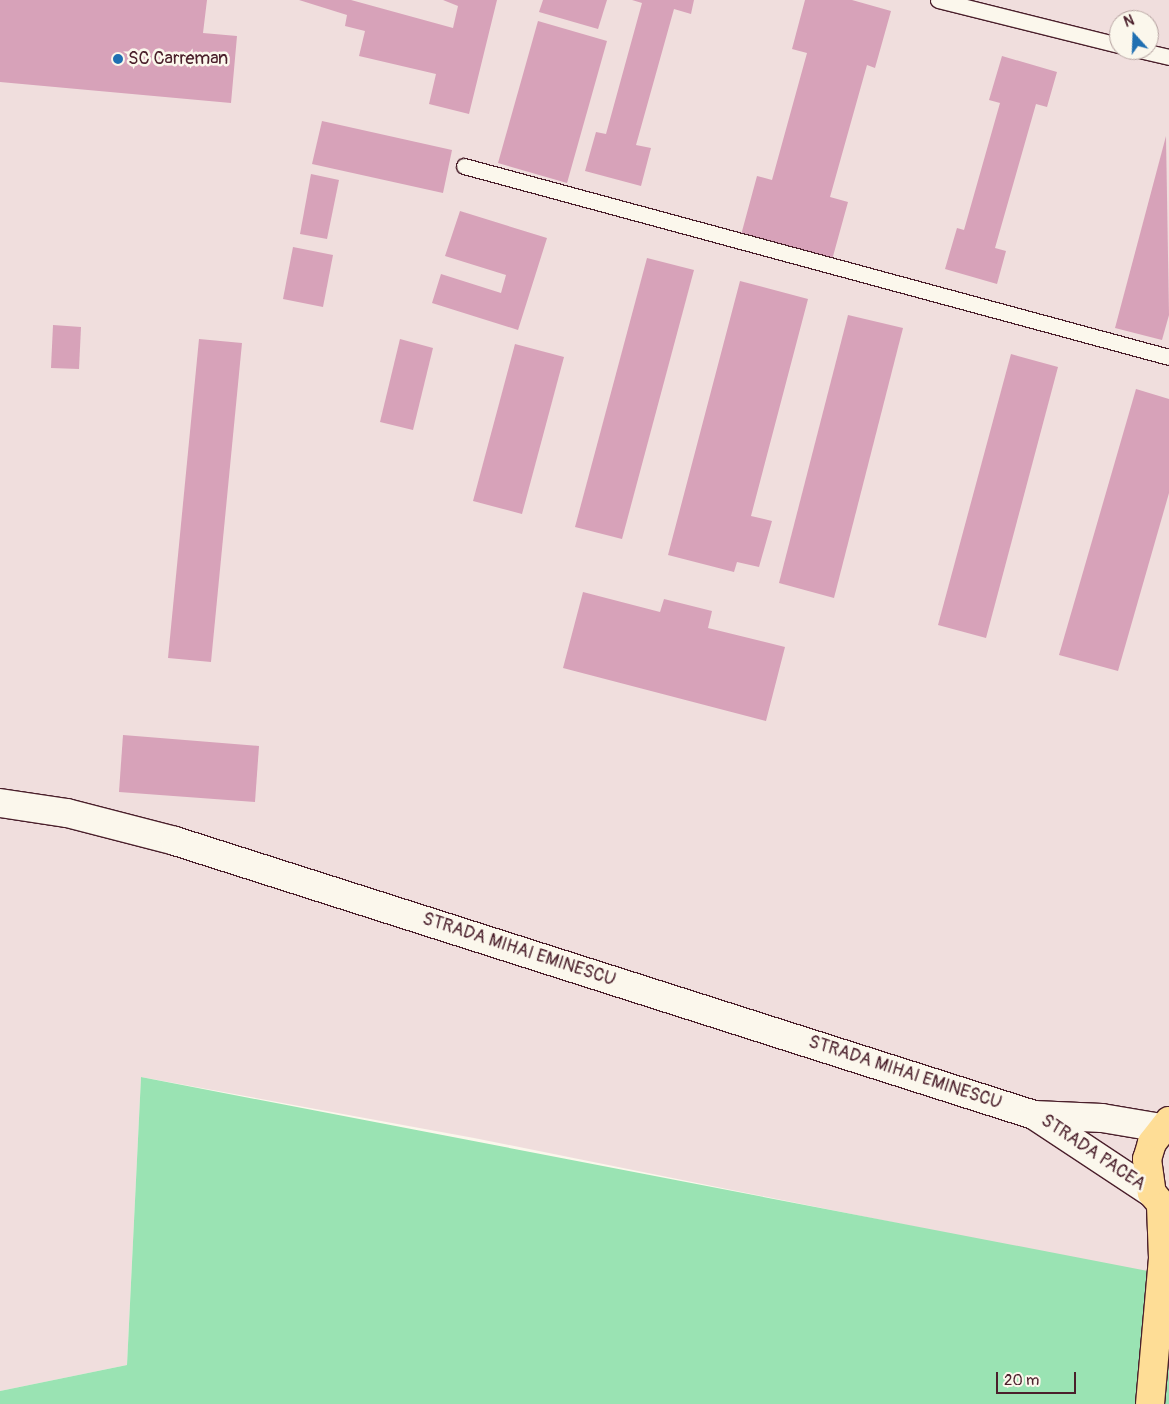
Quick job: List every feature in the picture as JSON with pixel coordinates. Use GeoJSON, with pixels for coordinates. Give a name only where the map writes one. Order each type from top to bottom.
{"type":"FeatureCollection","features":[{"type":"Feature","properties":{"kind":"highway"},"geometry":{"type":"LineString","coordinates":[[1152,1404],[1163,1258],[1161,1204],[1147,1160],[1165,1124]]}},
{"type":"Feature","properties":{"kind":"highway"},"geometry":{"type":"LineString","coordinates":[[1152,1404],[1169,1368]]}},
{"type":"Feature","properties":{"kind":"street","name":"STRADA MIHAI EMINESCU"},"geometry":{"type":"LineString","coordinates":[[0,803],[75,814],[175,840],[1034,1114]]}},
{"type":"Feature","properties":{"kind":"street","name":"STRADA PACEA"},"geometry":{"type":"LineString","coordinates":[[1034,1114],[1165,1124]]}},
{"type":"Feature","properties":{"kind":"street","name":"STRADA PACEA"},"geometry":{"type":"LineString","coordinates":[[1034,1114],[1161,1204]]}},
{"type":"Feature","properties":{"kind":"lane"},"geometry":{"type":"LineString","coordinates":[[938,0],[1109,43]]}},
{"type":"Feature","properties":{"kind":"lane"},"geometry":{"type":"LineString","coordinates":[[464,166],[1169,357]]}},
{"type":"Feature","properties":{"kind":"shaded area"},"geometry":{"type":"Polygon","coordinates":[[[0,0],[1169,0],[1169,1278],[474,1138],[141,1077],[127,1365],[0,1391],[0,0]]]}},
{"type":"Feature","properties":{"kind":"green space"},"geometry":{"type":"Polygon","coordinates":[[[141,1077],[1153,1272],[1169,1278],[1169,1404],[0,1404],[0,1391],[127,1365],[141,1077]]]}},
{"type":"Feature","properties":{"kind":"building","name":"SC Carreman"},"geometry":{"type":"Polygon","coordinates":[[[0,0],[207,0],[203,33],[237,36],[231,103],[0,82],[0,0]]]}},
{"type":"Feature","properties":{"kind":"building"},"geometry":{"type":"Polygon","coordinates":[[[299,0],[351,0],[453,28],[458,6],[443,0],[497,0],[469,114],[429,104],[436,74],[359,56],[365,31],[345,26],[347,15],[299,0]]]}},
{"type":"Feature","properties":{"kind":"building"},"geometry":{"type":"Polygon","coordinates":[[[543,0],[607,0],[598,29],[539,12],[543,0]]]}},
{"type":"Feature","properties":{"kind":"building"},"geometry":{"type":"Polygon","coordinates":[[[632,0],[694,0],[691,14],[674,9],[636,145],[651,148],[641,186],[585,171],[596,132],[606,134],[642,3],[632,0]]]}},
{"type":"Feature","properties":{"kind":"building"},"geometry":{"type":"Polygon","coordinates":[[[805,0],[852,0],[891,11],[875,68],[867,65],[830,197],[848,202],[832,260],[741,235],[757,176],[772,180],[807,53],[792,49],[805,0]]]}},
{"type":"Feature","properties":{"kind":"building"},"geometry":{"type":"Polygon","coordinates":[[[538,21],[607,41],[567,183],[498,163],[538,21]]]}},
{"type":"Feature","properties":{"kind":"building"},"geometry":{"type":"Polygon","coordinates":[[[1002,56],[1057,72],[1047,107],[1036,104],[995,248],[1006,251],[997,284],[945,269],[957,228],[964,230],[1000,103],[989,100],[1002,56]]]}},
{"type":"Feature","properties":{"kind":"building"},"geometry":{"type":"Polygon","coordinates":[[[322,121],[452,150],[443,193],[312,164],[322,121]]]}},
{"type":"Feature","properties":{"kind":"building"},"geometry":{"type":"Polygon","coordinates":[[[1166,136],[1169,315],[1162,340],[1115,328],[1166,136]]]}},
{"type":"Feature","properties":{"kind":"building"},"geometry":{"type":"Polygon","coordinates":[[[311,174],[339,180],[327,239],[300,234],[311,174]]]}},
{"type":"Feature","properties":{"kind":"building"},"geometry":{"type":"Polygon","coordinates":[[[460,211],[547,238],[518,330],[432,303],[441,274],[501,293],[506,275],[445,256],[460,211]]]}},
{"type":"Feature","properties":{"kind":"building"},"geometry":{"type":"Polygon","coordinates":[[[293,247],[333,255],[323,307],[283,299],[293,247]]]}},
{"type":"Feature","properties":{"kind":"building"},"geometry":{"type":"Polygon","coordinates":[[[647,258],[694,270],[622,539],[575,527],[647,258]]]}},
{"type":"Feature","properties":{"kind":"building"},"geometry":{"type":"Polygon","coordinates":[[[740,281],[808,299],[751,516],[772,521],[759,567],[737,562],[734,572],[668,555],[740,281]]]}},
{"type":"Feature","properties":{"kind":"building"},"geometry":{"type":"Polygon","coordinates":[[[848,315],[903,328],[834,598],[779,583],[848,315]]]}},
{"type":"Feature","properties":{"kind":"building"},"geometry":{"type":"Polygon","coordinates":[[[53,325],[81,327],[79,369],[51,368],[53,325]]]}},
{"type":"Feature","properties":{"kind":"building"},"geometry":{"type":"Polygon","coordinates":[[[199,339],[242,343],[211,662],[168,658],[199,339]]]}},
{"type":"Feature","properties":{"kind":"building"},"geometry":{"type":"Polygon","coordinates":[[[400,339],[433,348],[413,430],[380,422],[400,339]]]}},
{"type":"Feature","properties":{"kind":"building"},"geometry":{"type":"Polygon","coordinates":[[[515,344],[564,357],[522,514],[473,501],[515,344]]]}},
{"type":"Feature","properties":{"kind":"building"},"geometry":{"type":"Polygon","coordinates":[[[1011,354],[1058,367],[986,638],[938,625],[1011,354]]]}},
{"type":"Feature","properties":{"kind":"building"},"geometry":{"type":"Polygon","coordinates":[[[1136,389],[1169,399],[1169,493],[1118,671],[1059,655],[1136,389]]]}},
{"type":"Feature","properties":{"kind":"building"},"geometry":{"type":"Polygon","coordinates":[[[583,592],[660,612],[664,599],[712,611],[708,628],[785,647],[766,721],[563,668],[583,592]]]}},
{"type":"Feature","properties":{"kind":"building"},"geometry":{"type":"Polygon","coordinates":[[[123,735],[259,746],[255,802],[119,792],[123,735]]]}},
{"type":"Feature","properties":{"kind":"place","name":"SC Carreman"},"geometry":{"type":"Point","coordinates":[118,59]}}]}
